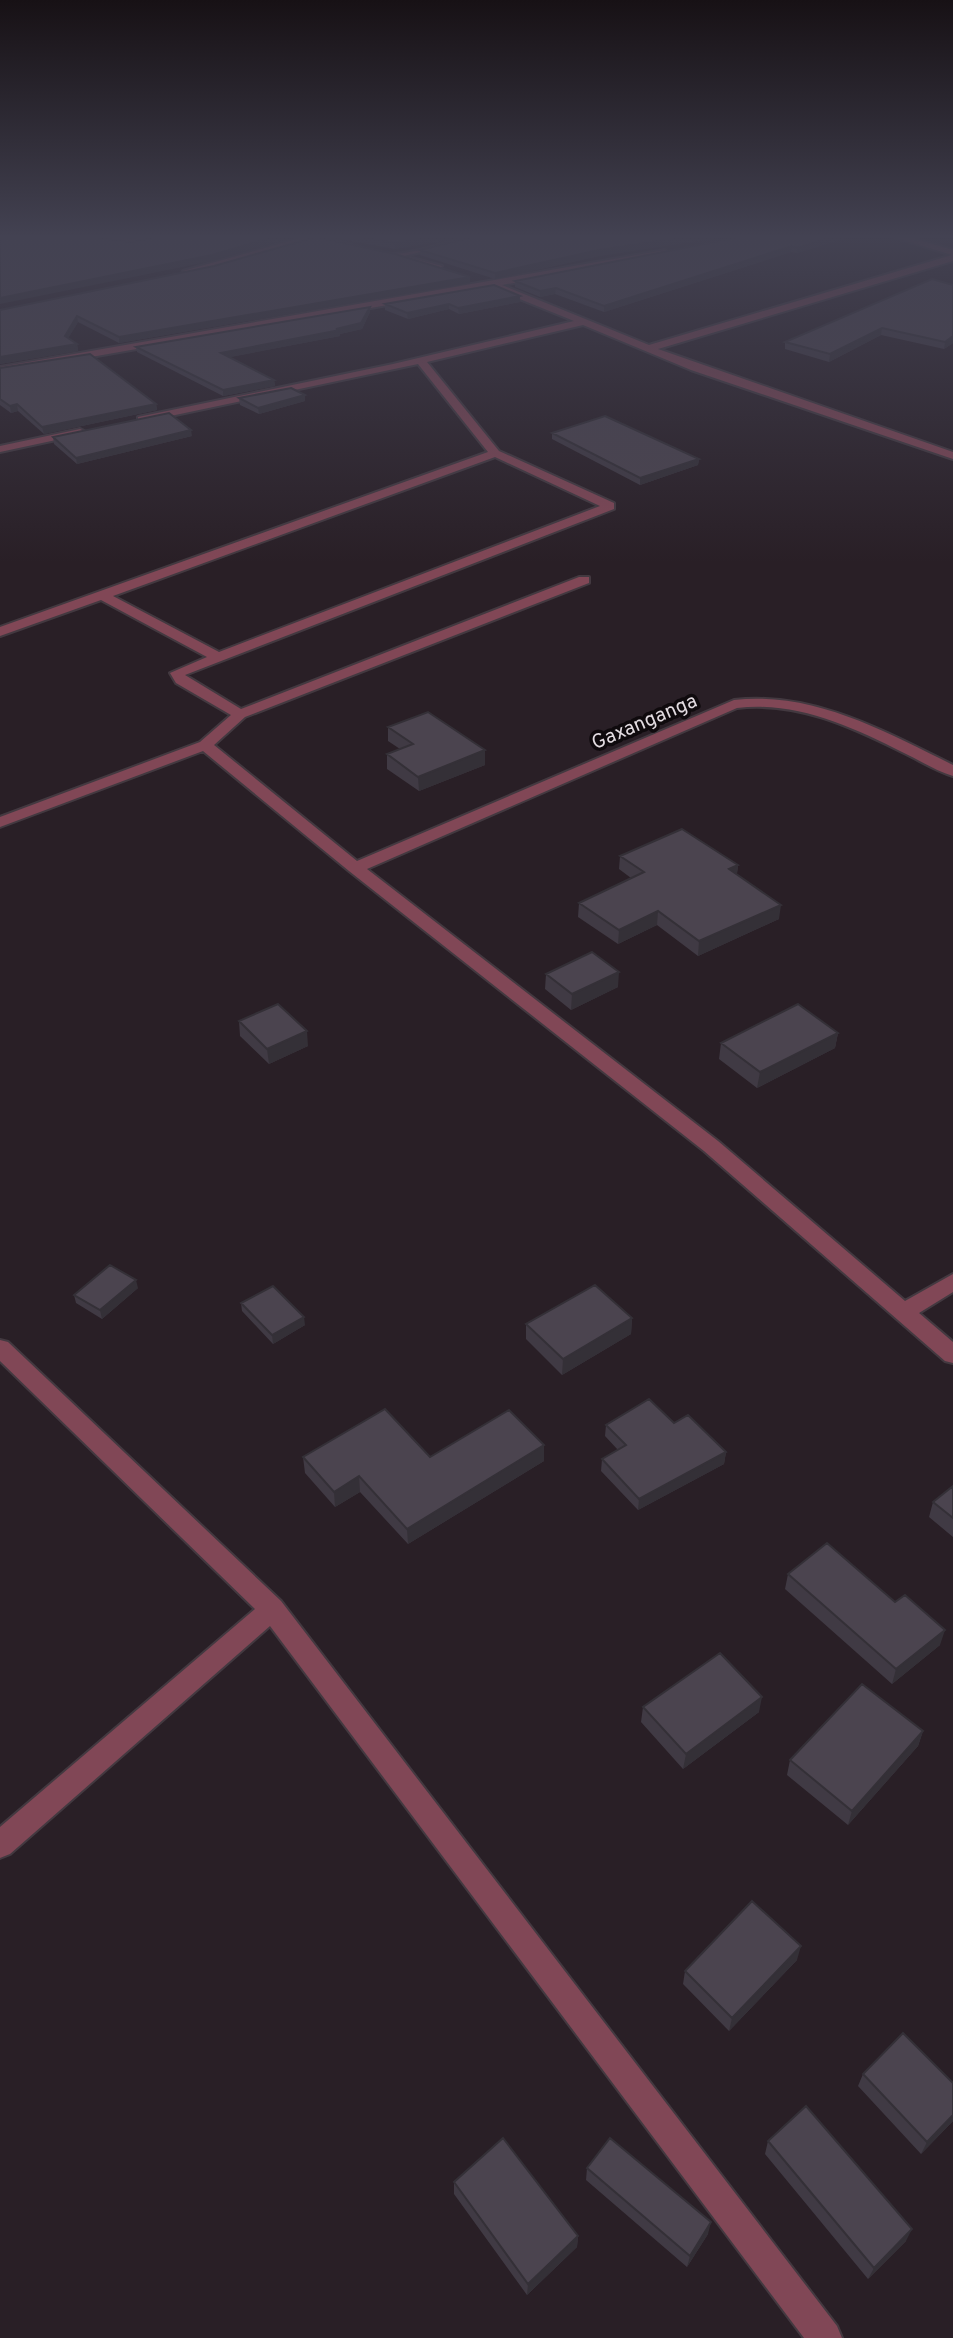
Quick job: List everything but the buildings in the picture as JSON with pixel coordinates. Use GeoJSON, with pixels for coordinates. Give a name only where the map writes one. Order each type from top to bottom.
{"type":"FeatureCollection","features":[{"type":"Feature","properties":{"kind":"street"},"geometry":{"type":"LineString","coordinates":[[0,370],[145,345]]}},
{"type":"Feature","properties":{"kind":"street"},"geometry":{"type":"LineString","coordinates":[[135,421],[487,345]]}},
{"type":"Feature","properties":{"kind":"street"},"geometry":{"type":"LineString","coordinates":[[638,345],[708,373],[953,456]]}},
{"type":"Feature","properties":{"kind":"street"},"geometry":{"type":"LineString","coordinates":[[647,349],[660,345]]}},
{"type":"Feature","properties":{"kind":"street"},"geometry":{"type":"LineString","coordinates":[[240,714],[181,680],[177,673],[610,506],[495,453],[421,361]]}},
{"type":"Feature","properties":{"kind":"street"},"geometry":{"type":"LineString","coordinates":[[0,449],[90,430]]}},
{"type":"Feature","properties":{"kind":"street"},"geometry":{"type":"LineString","coordinates":[[0,632],[495,453]]}},
{"type":"Feature","properties":{"kind":"street"},"geometry":{"type":"LineString","coordinates":[[0,822],[205,745],[240,714],[584,580]]}},
{"type":"Feature","properties":{"kind":"street"},"geometry":{"type":"LineString","coordinates":[[102,595],[218,657]]}},
{"type":"Feature","properties":{"kind":"street","name":"Gaxanganga"},"geometry":{"type":"LineString","coordinates":[[355,868],[734,704],[757,699],[784,702],[839,720],[953,771]]}},
{"type":"Feature","properties":{"kind":"street"},"geometry":{"type":"LineString","coordinates":[[205,745],[355,868],[711,1146],[953,1355]]}},
{"type":"Feature","properties":{"kind":"street"},"geometry":{"type":"LineString","coordinates":[[903,1312],[953,1282]]}},
{"type":"Feature","properties":{"kind":"street"},"geometry":{"type":"LineString","coordinates":[[0,1348],[272,1609],[825,2338]]}},
{"type":"Feature","properties":{"kind":"street"},"geometry":{"type":"LineString","coordinates":[[0,1845],[272,1609]]}}]}
